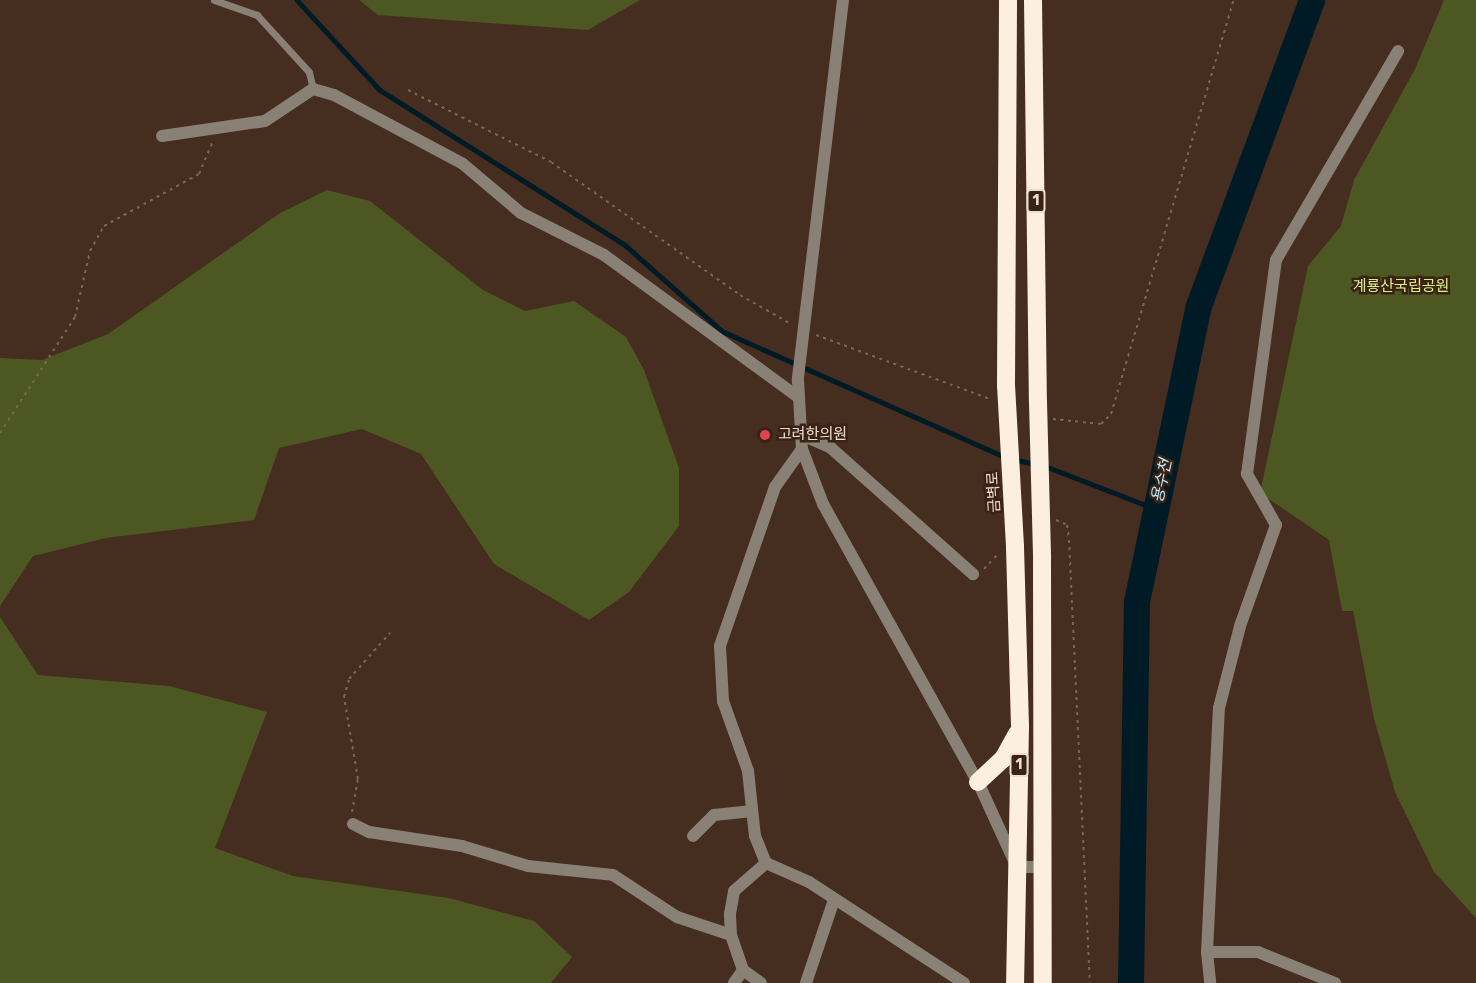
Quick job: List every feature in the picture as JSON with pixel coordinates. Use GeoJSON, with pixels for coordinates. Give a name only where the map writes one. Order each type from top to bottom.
{"type":"FeatureCollection","features":[{"type":"Feature","properties":{"kind":"highway","name":"금벽로"},"geometry":{"type":"LineString","coordinates":[[1008,0],[1006,384],[1008,548],[1020,727],[1015,983]]}},
{"type":"Feature","properties":{"kind":"highway","name":"1"},"geometry":{"type":"LineString","coordinates":[[1033,0],[1042,558],[1043,983]]}},
{"type":"Feature","properties":{"kind":"highway"},"geometry":{"type":"LineString","coordinates":[[978,782],[1010,750],[1020,727]]}},
{"type":"Feature","properties":{"kind":"street"},"geometry":{"type":"LineString","coordinates":[[843,0],[798,380],[802,449],[823,504],[978,782],[1017,867],[1044,867]]}},
{"type":"Feature","properties":{"kind":"street"},"geometry":{"type":"LineString","coordinates":[[1210,983],[1207,952],[1219,708],[1240,626],[1276,525],[1247,474],[1276,260],[1398,51]]}},
{"type":"Feature","properties":{"kind":"street"},"geometry":{"type":"LineString","coordinates":[[162,136],[265,121],[313,88],[463,164],[521,213],[604,255],[798,397]]}},
{"type":"Feature","properties":{"kind":"street"},"geometry":{"type":"LineString","coordinates":[[800,434],[831,448],[973,574]]}},
{"type":"Feature","properties":{"kind":"street"},"geometry":{"type":"LineString","coordinates":[[765,864],[750,811],[748,771],[723,701],[720,646],[775,487],[802,449]]}},
{"type":"Feature","properties":{"kind":"street"},"geometry":{"type":"LineString","coordinates":[[693,836],[714,815],[750,811]]}},
{"type":"Feature","properties":{"kind":"street"},"geometry":{"type":"LineString","coordinates":[[354,824],[369,832],[462,846],[528,866],[613,875],[677,917],[730,935]]}},
{"type":"Feature","properties":{"kind":"street"},"geometry":{"type":"LineString","coordinates":[[765,864],[809,882],[964,983]]}},
{"type":"Feature","properties":{"kind":"street"},"geometry":{"type":"LineString","coordinates":[[760,983],[743,970],[730,935],[734,891],[765,864]]}},
{"type":"Feature","properties":{"kind":"street"},"geometry":{"type":"LineString","coordinates":[[806,983],[834,900]]}},
{"type":"Feature","properties":{"kind":"street"},"geometry":{"type":"LineString","coordinates":[[1207,952],[1258,952],[1335,983]]}},
{"type":"Feature","properties":{"kind":"street"},"geometry":{"type":"LineString","coordinates":[[734,983],[743,970]]}},
{"type":"Feature","properties":{"kind":"lane"},"geometry":{"type":"LineString","coordinates":[[214,0],[246,7],[257,15],[309,72],[313,88]]}},
{"type":"Feature","properties":{"kind":"path"},"geometry":{"type":"LineString","coordinates":[[1050,418],[1101,424],[1111,414],[1234,0]]}},
{"type":"Feature","properties":{"kind":"path"},"geometry":{"type":"LineString","coordinates":[[408,90],[551,162],[740,295],[803,334],[961,393],[994,400]]}},
{"type":"Feature","properties":{"kind":"path"},"geometry":{"type":"LineString","coordinates":[[0,433],[75,317],[90,251],[104,226],[199,174],[217,129]]}},
{"type":"Feature","properties":{"kind":"path"},"geometry":{"type":"LineString","coordinates":[[1051,518],[1067,525],[1090,983]]}},
{"type":"Feature","properties":{"kind":"path"},"geometry":{"type":"LineString","coordinates":[[973,574],[1008,548]]}},
{"type":"Feature","properties":{"kind":"path"},"geometry":{"type":"LineString","coordinates":[[354,824],[358,779],[344,697],[349,679],[390,633]]}},
{"type":"Feature","properties":{"kind":"green space"},"geometry":{"type":"Polygon","coordinates":[[[359,0],[640,0],[588,30],[378,15],[359,0]]]}},
{"type":"Feature","properties":{"kind":"green space","name":"계룡산국립공원"},"geometry":{"type":"Polygon","coordinates":[[[1444,0],[1476,0],[1476,918],[1434,872],[1395,792],[1374,719],[1353,611],[1342,611],[1329,540],[1260,493],[1308,266],[1341,226],[1354,180],[1415,69],[1444,0]]]}},
{"type":"Feature","properties":{"kind":"green space"},"geometry":{"type":"Polygon","coordinates":[[[327,190],[370,201],[483,290],[525,311],[574,301],[626,337],[644,370],[679,468],[679,526],[629,592],[589,620],[494,564],[421,454],[362,429],[279,448],[254,520],[106,538],[33,556],[0,606],[0,358],[42,360],[108,334],[280,213],[327,190]]]}},
{"type":"Feature","properties":{"kind":"green space"},"geometry":{"type":"Polygon","coordinates":[[[0,617],[38,675],[169,686],[267,712],[215,848],[293,876],[449,898],[534,921],[572,957],[551,983],[0,983],[0,617]]]}},
{"type":"Feature","properties":{"kind":"waterway"},"geometry":{"type":"LineString","coordinates":[[297,0],[380,90],[624,244],[722,331],[1005,457]]}},
{"type":"Feature","properties":{"kind":"waterway","name":"용수천"},"geometry":{"type":"LineString","coordinates":[[1131,983],[1137,602],[1199,306],[1312,0]]}},
{"type":"Feature","properties":{"kind":"waterway"},"geometry":{"type":"LineString","coordinates":[[1013,459],[1034,464]]}},
{"type":"Feature","properties":{"kind":"waterway"},"geometry":{"type":"LineString","coordinates":[[1045,466],[1156,509]]}},
{"type":"Feature","properties":{"kind":"place","name":"고려한의원"},"geometry":{"type":"Point","coordinates":[765,435]}}]}
